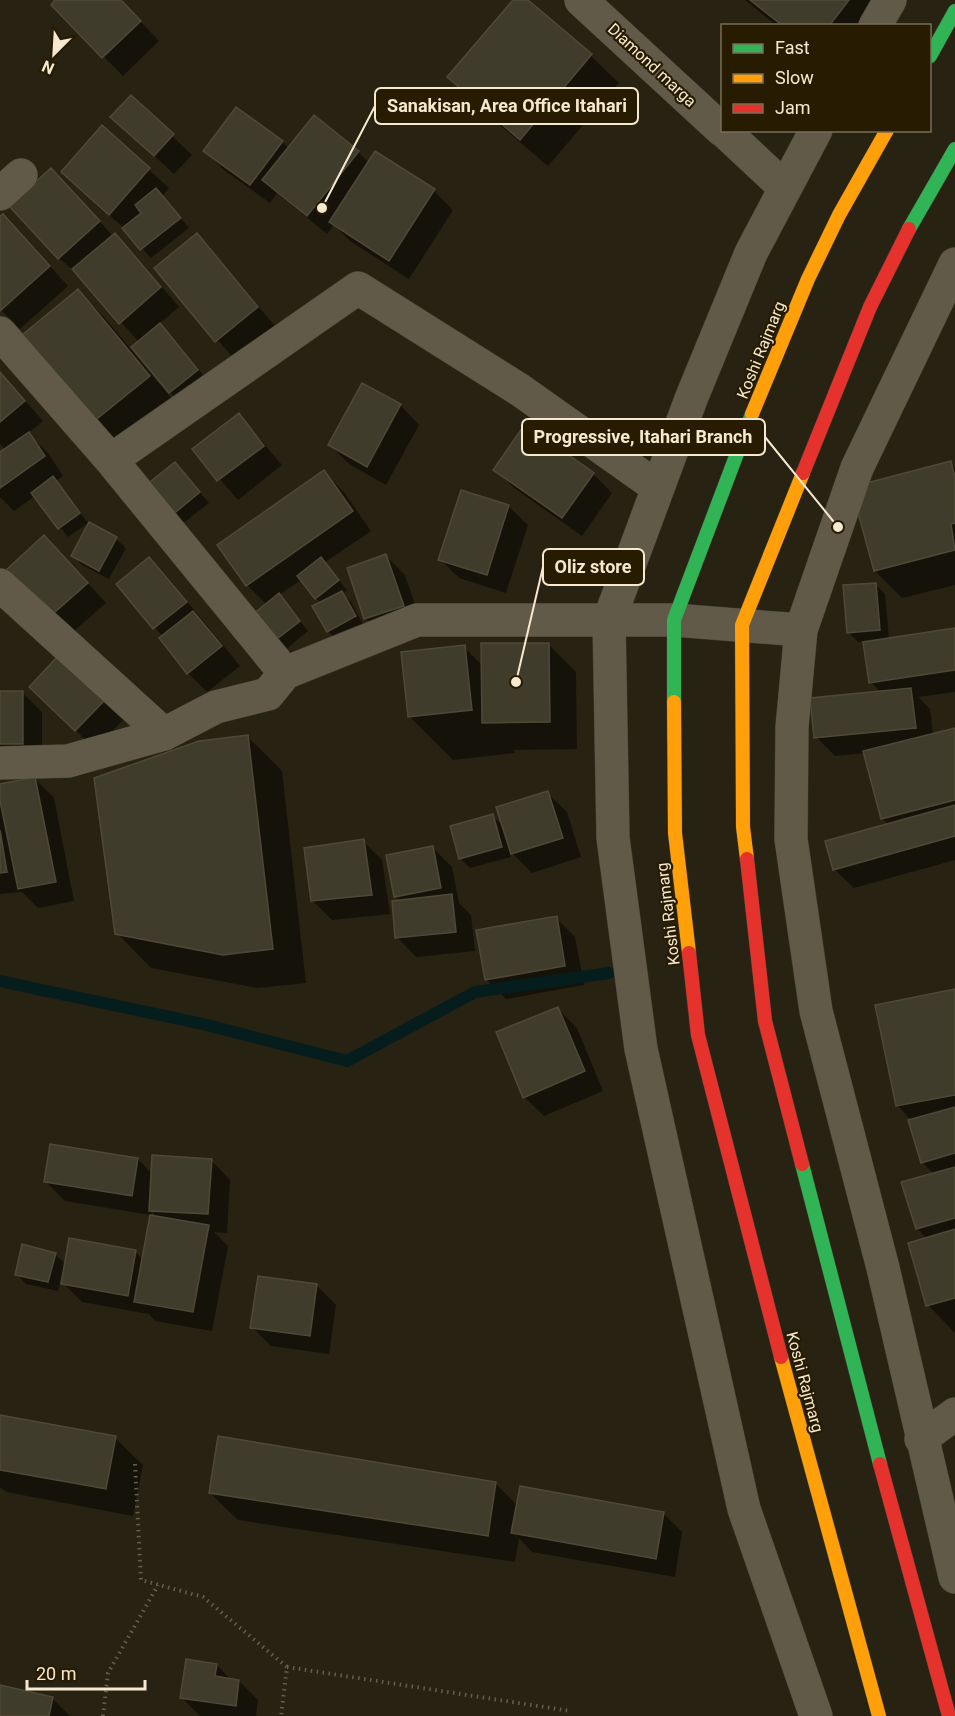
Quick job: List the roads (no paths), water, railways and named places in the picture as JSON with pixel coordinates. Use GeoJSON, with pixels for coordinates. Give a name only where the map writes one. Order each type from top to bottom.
{"type":"FeatureCollection","features":[{"type":"Feature","properties":{"kind":"main road"},"geometry":{"type":"LineString","coordinates":[[931,54],[955,11]]}},
{"type":"Feature","properties":{"kind":"main road","name":"Koshi Rajmarg"},"geometry":{"type":"LineString","coordinates":[[879,1716],[767,1304],[698,1035],[675,833],[674,620],[719,499],[808,279],[839,215],[886,132]]}},
{"type":"Feature","properties":{"kind":"main road"},"geometry":{"type":"LineString","coordinates":[[949,1716],[877,1454],[765,1020],[743,827],[742,625],[870,307],[899,247],[955,149]]}},
{"type":"Feature","properties":{"kind":"street","name":"Diamond marga"},"geometry":{"type":"LineString","coordinates":[[581,0],[721,128]]}},
{"type":"Feature","properties":{"kind":"street"},"geometry":{"type":"LineString","coordinates":[[877,24],[890,0]]}},
{"type":"Feature","properties":{"kind":"street","name":"Diamond marga"},"geometry":{"type":"LineString","coordinates":[[725,132],[784,187]]}},
{"type":"Feature","properties":{"kind":"street"},"geometry":{"type":"LineString","coordinates":[[815,132],[784,187],[747,263],[657,487],[609,620],[613,838],[640,1049],[744,1509],[816,1716]]}},
{"type":"Feature","properties":{"kind":"street"},"geometry":{"type":"LineString","coordinates":[[955,264],[856,468],[801,630],[792,727],[791,839],[816,1011],[883,1268],[921,1439],[955,1576]]}},
{"type":"Feature","properties":{"kind":"street"},"geometry":{"type":"LineString","coordinates":[[111,460],[358,288],[520,390],[657,487]]}},
{"type":"Feature","properties":{"kind":"street"},"geometry":{"type":"LineString","coordinates":[[0,333],[111,460],[285,673]]}},
{"type":"Feature","properties":{"kind":"street"},"geometry":{"type":"LineString","coordinates":[[0,585],[164,734]]}},
{"type":"Feature","properties":{"kind":"street"},"geometry":{"type":"LineString","coordinates":[[0,763],[68,761],[164,734],[216,707],[268,694],[285,673],[417,620],[674,620],[801,630]]}},
{"type":"Feature","properties":{"kind":"street"},"geometry":{"type":"LineString","coordinates":[[921,1439],[955,1414]]}},
{"type":"Feature","properties":{"kind":"waterway"},"geometry":{"type":"LineString","coordinates":[[0,981],[203,1024],[347,1061],[475,992],[609,973]]}},
{"type":"Feature","properties":{"kind":"place","name":"Sanakisan, Area Office Itahari"},"geometry":{"type":"Point","coordinates":[322,208]}},
{"type":"Feature","properties":{"kind":"place","name":"Progressive, Itahari Branch"},"geometry":{"type":"Point","coordinates":[838,527]}},
{"type":"Feature","properties":{"kind":"place","name":"Oliz store"},"geometry":{"type":"Point","coordinates":[516,682]}}]}
